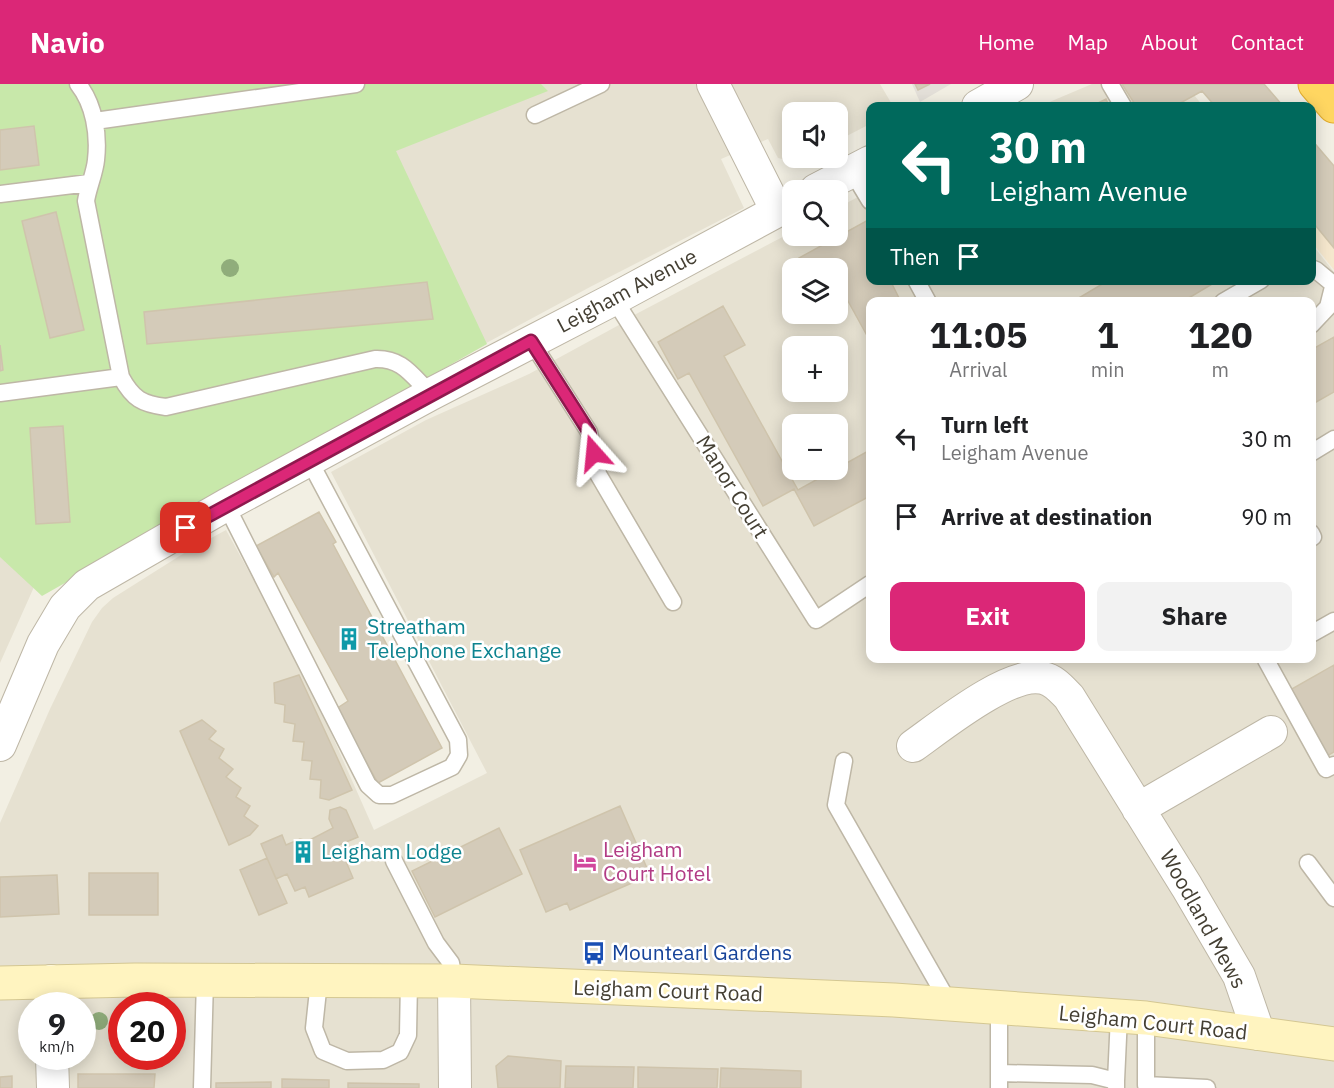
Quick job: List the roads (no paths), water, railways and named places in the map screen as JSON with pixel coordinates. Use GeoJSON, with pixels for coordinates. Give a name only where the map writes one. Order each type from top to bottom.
{"type":"FeatureCollection","features":[{"type":"Feature","properties":{"kind":"highway"},"geometry":{"type":"LineString","coordinates":[[1315,84],[1334,106]]}},
{"type":"Feature","properties":{"kind":"street"},"geometry":{"type":"LineString","coordinates":[[713,84],[782,204]]}},
{"type":"Feature","properties":{"kind":"street"},"geometry":{"type":"LineString","coordinates":[[983,97],[1017,84]]}},
{"type":"Feature","properties":{"kind":"street"},"geometry":{"type":"LineString","coordinates":[[836,180],[861,167]]}},
{"type":"Feature","properties":{"kind":"street","name":"Leigham Avenue"},"geometry":{"type":"LineString","coordinates":[[0,744],[43,644],[66,607],[87,585],[226,505],[782,208]]}},
{"type":"Feature","properties":{"kind":"street","name":"Woodland Mews"},"geometry":{"type":"LineString","coordinates":[[913,746],[985,696],[1022,680],[1043,678],[1057,684],[1069,697],[1187,887],[1239,976],[1258,1034]]}},
{"type":"Feature","properties":{"kind":"street"},"geometry":{"type":"LineString","coordinates":[[1138,809],[1271,732]]}},
{"type":"Feature","properties":{"kind":"street","name":"Leigham Court Road"},"geometry":{"type":"LineString","coordinates":[[63,992],[205,980],[454,981],[949,1003],[999,1009],[1132,1017],[1334,1044]]}},
{"type":"Feature","properties":{"kind":"street"},"geometry":{"type":"LineString","coordinates":[[454,981],[455,1088]]}},
{"type":"Feature","properties":{"kind":"street","name":"Leigham Court Road"},"geometry":{"type":"LineString","coordinates":[[0,983],[46,992]]}},
{"type":"Feature","properties":{"kind":"street"},"geometry":{"type":"LineString","coordinates":[[52,1070],[53,1088]]}},
{"type":"Feature","properties":{"kind":"lane"},"geometry":{"type":"LineString","coordinates":[[78,84],[87,96],[95,121],[96,161],[86,201],[121,377],[136,399],[151,405],[166,407],[387,358],[403,365],[431,394]]}},
{"type":"Feature","properties":{"kind":"lane"},"geometry":{"type":"LineString","coordinates":[[95,121],[356,84]]}},
{"type":"Feature","properties":{"kind":"lane"},"geometry":{"type":"LineString","coordinates":[[535,115],[601,84]]}},
{"type":"Feature","properties":{"kind":"lane"},"geometry":{"type":"LineString","coordinates":[[1110,84],[1121,102]]}},
{"type":"Feature","properties":{"kind":"lane"},"geometry":{"type":"LineString","coordinates":[[861,167],[866,186]]}},
{"type":"Feature","properties":{"kind":"lane"},"geometry":{"type":"LineString","coordinates":[[0,194],[89,183]]}},
{"type":"Feature","properties":{"kind":"lane"},"geometry":{"type":"LineString","coordinates":[[1316,270],[1334,284],[1328,307],[1316,320]]}},
{"type":"Feature","properties":{"kind":"lane"},"geometry":{"type":"LineString","coordinates":[[1232,297],[1252,285]]}},
{"type":"Feature","properties":{"kind":"lane","name":"Manor Court"},"geometry":{"type":"LineString","coordinates":[[614,299],[816,620],[866,587]]}},
{"type":"Feature","properties":{"kind":"lane"},"geometry":{"type":"LineString","coordinates":[[531,341],[589,432],[598,474],[673,602]]}},
{"type":"Feature","properties":{"kind":"lane"},"geometry":{"type":"LineString","coordinates":[[0,393],[121,377]]}},
{"type":"Feature","properties":{"kind":"lane"},"geometry":{"type":"LineString","coordinates":[[1316,450],[1334,439]]}},
{"type":"Feature","properties":{"kind":"lane"},"geometry":{"type":"LineString","coordinates":[[226,505],[368,785],[379,795],[392,795],[452,767],[459,755],[458,740],[309,460]]}},
{"type":"Feature","properties":{"kind":"lane"},"geometry":{"type":"LineString","coordinates":[[1316,631],[1334,621]]}},
{"type":"Feature","properties":{"kind":"lane"},"geometry":{"type":"LineString","coordinates":[[1268,663],[1326,769],[1334,765]]}},
{"type":"Feature","properties":{"kind":"lane"},"geometry":{"type":"LineString","coordinates":[[844,761],[836,805],[949,1003]]}},
{"type":"Feature","properties":{"kind":"lane"},"geometry":{"type":"LineString","coordinates":[[394,861],[436,943],[451,963],[454,981]]}},
{"type":"Feature","properties":{"kind":"lane"},"geometry":{"type":"LineString","coordinates":[[1308,863],[1334,898]]}},
{"type":"Feature","properties":{"kind":"lane"},"geometry":{"type":"LineString","coordinates":[[202,1088],[205,980]]}},
{"type":"Feature","properties":{"kind":"lane"},"geometry":{"type":"LineString","coordinates":[[319,981],[314,1028],[323,1051],[347,1061],[383,1060],[400,1052],[408,1035],[409,981]]}},
{"type":"Feature","properties":{"kind":"lane"},"geometry":{"type":"LineString","coordinates":[[999,1009],[999,1081],[1092,1075],[1116,1084],[1132,1017]]}},
{"type":"Feature","properties":{"kind":"lane"},"geometry":{"type":"LineString","coordinates":[[1132,1017],[1146,1085],[1207,1088]]}},
{"type":"Feature","properties":{"kind":"place","name":"Streatham Telephone Exchange"},"geometry":{"type":"Point","coordinates":[349,639]}},
{"type":"Feature","properties":{"kind":"place","name":"Leigham Lodge"},"geometry":{"type":"Point","coordinates":[303,852]}},
{"type":"Feature","properties":{"kind":"place","name":"Leigham Court Hotel"},"geometry":{"type":"Point","coordinates":[585,862]}},
{"type":"Feature","properties":{"kind":"place","name":"Mountearl Gardens"},"geometry":{"type":"Point","coordinates":[594,953]}}]}
